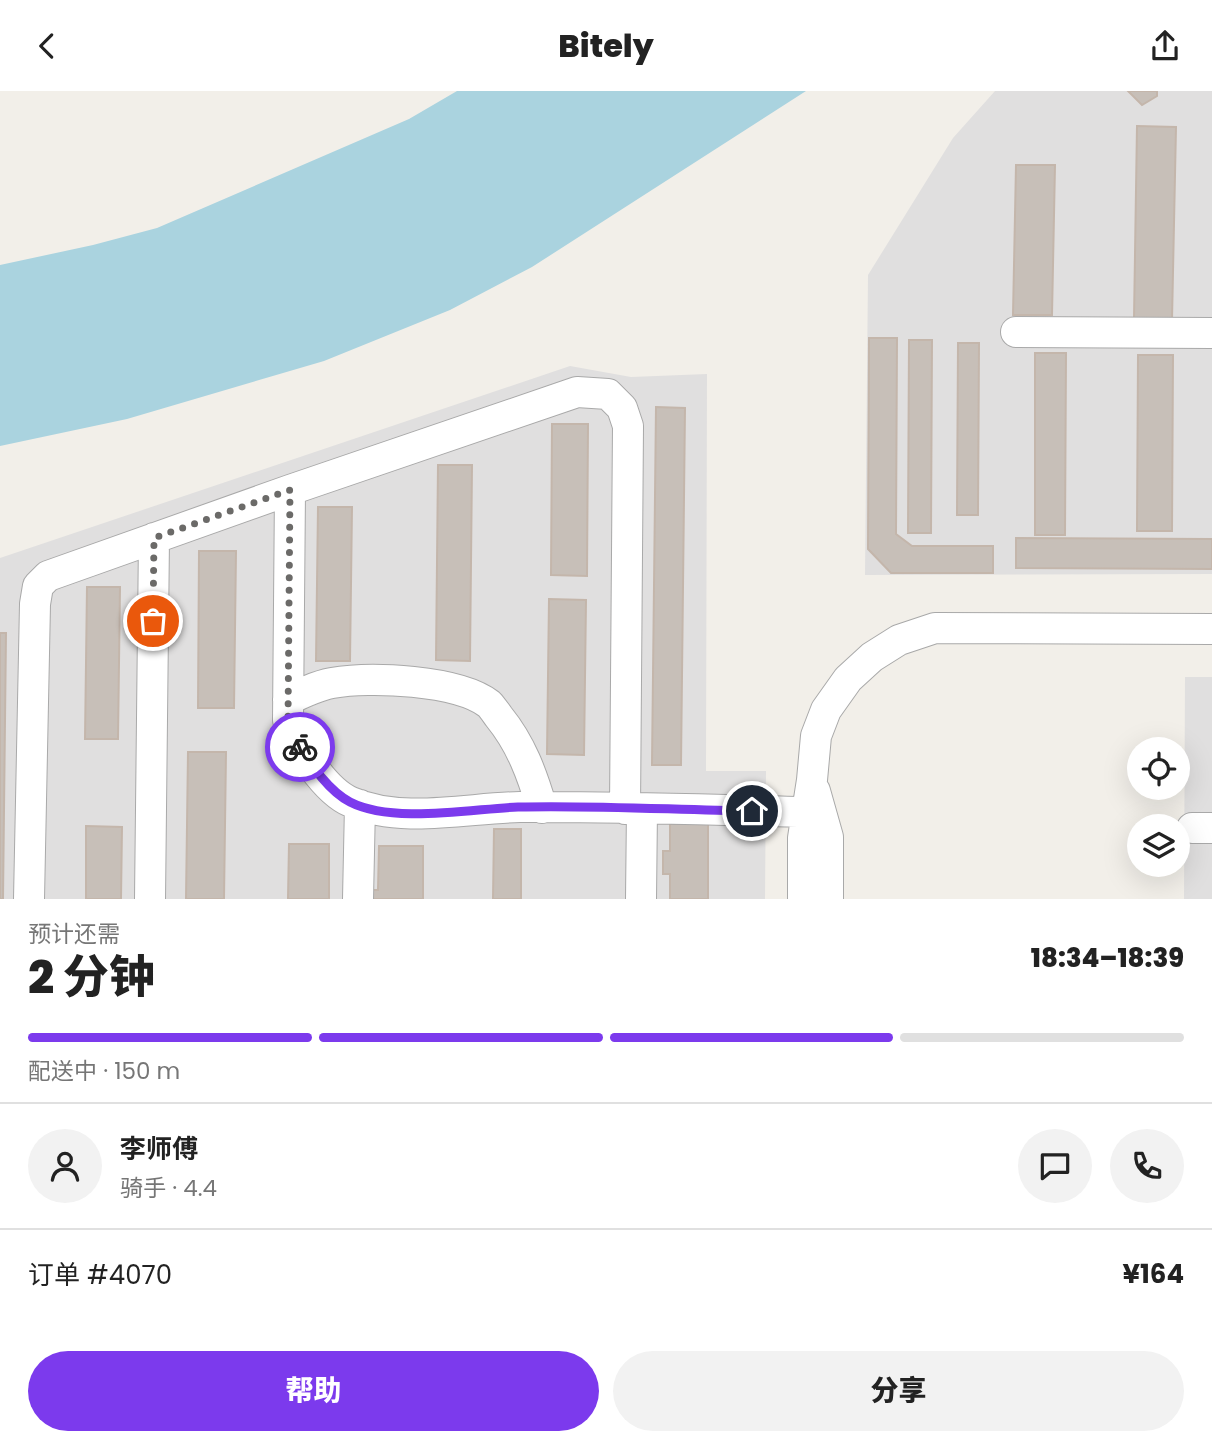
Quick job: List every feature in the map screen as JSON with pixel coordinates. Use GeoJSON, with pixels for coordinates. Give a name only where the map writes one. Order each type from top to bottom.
{"type":"FeatureCollection","features":[{"type":"Feature","properties":{"kind":"street"},"geometry":{"type":"LineString","coordinates":[[1016,332],[1212,333]]}},
{"type":"Feature","properties":{"kind":"street"},"geometry":{"type":"LineString","coordinates":[[29,899],[35,604],[38,586],[48,576],[578,392],[608,394],[622,408],[628,426],[634,809],[641,899]]}},
{"type":"Feature","properties":{"kind":"street"},"geometry":{"type":"LineString","coordinates":[[290,490],[288,720],[293,738],[306,757],[322,778],[348,801],[373,810],[420,813],[542,808],[807,812]]}},
{"type":"Feature","properties":{"kind":"street"},"geometry":{"type":"LineString","coordinates":[[150,899],[154,538]]}},
{"type":"Feature","properties":{"kind":"street"},"geometry":{"type":"LineString","coordinates":[[803,899],[803,838],[816,736],[826,710],[848,679],[872,657],[900,641],[935,628],[1212,629]]}},
{"type":"Feature","properties":{"kind":"street"},"geometry":{"type":"LineString","coordinates":[[288,700],[312,688],[334,683],[396,680],[459,690],[489,704],[514,735],[531,772],[542,808]]}},
{"type":"Feature","properties":{"kind":"street"},"geometry":{"type":"LineString","coordinates":[[812,780],[828,837],[828,899]]}},
{"type":"Feature","properties":{"kind":"street"},"geometry":{"type":"LineString","coordinates":[[358,899],[360,805]]}},
{"type":"Feature","properties":{"kind":"shaded area"},"geometry":{"type":"Polygon","coordinates":[[[995,91],[1212,91],[1212,574],[865,575],[868,275],[953,138],[995,91]]]}},
{"type":"Feature","properties":{"kind":"shaded area"},"geometry":{"type":"Polygon","coordinates":[[[570,366],[631,377],[707,374],[706,771],[766,771],[765,899],[0,899],[0,558],[570,366]]]}},
{"type":"Feature","properties":{"kind":"shaded area"},"geometry":{"type":"Polygon","coordinates":[[[1185,677],[1212,677],[1212,899],[1184,899],[1184,877],[1190,877],[1190,814],[1184,814],[1184,800],[1190,800],[1190,737],[1185,737],[1185,677]]]}},
{"type":"Feature","properties":{"kind":"water"},"geometry":{"type":"Polygon","coordinates":[[[457,91],[806,91],[532,267],[450,310],[324,361],[127,419],[0,446],[0,265],[157,228],[409,119],[457,91]]]}},
{"type":"Feature","properties":{"kind":"building"},"geometry":{"type":"Polygon","coordinates":[[[1128,91],[1157,91],[1157,96],[1142,105],[1128,91]]]}},
{"type":"Feature","properties":{"kind":"building"},"geometry":{"type":"Polygon","coordinates":[[[1137,126],[1176,127],[1172,320],[1134,319],[1137,126]]]}},
{"type":"Feature","properties":{"kind":"building"},"geometry":{"type":"Polygon","coordinates":[[[1016,165],[1055,165],[1052,315],[1013,315],[1016,165]]]}},
{"type":"Feature","properties":{"kind":"building"},"geometry":{"type":"Polygon","coordinates":[[[869,338],[897,338],[896,534],[912,546],[993,546],[993,573],[891,573],[868,549],[869,338]]]}},
{"type":"Feature","properties":{"kind":"building"},"geometry":{"type":"Polygon","coordinates":[[[909,340],[932,340],[931,533],[908,533],[909,340]]]}},
{"type":"Feature","properties":{"kind":"building"},"geometry":{"type":"Polygon","coordinates":[[[958,343],[979,343],[978,515],[957,515],[958,343]]]}},
{"type":"Feature","properties":{"kind":"building"},"geometry":{"type":"Polygon","coordinates":[[[1035,353],[1066,353],[1065,535],[1035,535],[1035,353]]]}},
{"type":"Feature","properties":{"kind":"building"},"geometry":{"type":"Polygon","coordinates":[[[1138,355],[1173,355],[1172,531],[1137,531],[1138,355]]]}},
{"type":"Feature","properties":{"kind":"building"},"geometry":{"type":"Polygon","coordinates":[[[656,407],[685,408],[681,765],[652,765],[656,407]]]}},
{"type":"Feature","properties":{"kind":"building"},"geometry":{"type":"Polygon","coordinates":[[[552,424],[588,424],[587,576],[551,575],[552,424]]]}},
{"type":"Feature","properties":{"kind":"building"},"geometry":{"type":"Polygon","coordinates":[[[438,465],[472,465],[470,661],[436,660],[438,465]]]}},
{"type":"Feature","properties":{"kind":"building"},"geometry":{"type":"Polygon","coordinates":[[[318,507],[352,507],[350,661],[316,661],[318,507]]]}},
{"type":"Feature","properties":{"kind":"building"},"geometry":{"type":"Polygon","coordinates":[[[1016,538],[1212,539],[1212,569],[1016,568],[1016,538]]]}},
{"type":"Feature","properties":{"kind":"building"},"geometry":{"type":"Polygon","coordinates":[[[199,551],[236,551],[234,708],[198,708],[199,551]]]}},
{"type":"Feature","properties":{"kind":"building"},"geometry":{"type":"Polygon","coordinates":[[[87,587],[120,587],[118,739],[85,739],[87,587]]]}},
{"type":"Feature","properties":{"kind":"building"},"geometry":{"type":"Polygon","coordinates":[[[549,599],[586,600],[584,755],[547,754],[549,599]]]}},
{"type":"Feature","properties":{"kind":"building"},"geometry":{"type":"Polygon","coordinates":[[[0,633],[6,633],[3,899],[0,899],[0,633]]]}},
{"type":"Feature","properties":{"kind":"building"},"geometry":{"type":"Polygon","coordinates":[[[188,752],[226,752],[224,899],[186,899],[188,752]]]}},
{"type":"Feature","properties":{"kind":"building"},"geometry":{"type":"Polygon","coordinates":[[[670,824],[708,824],[708,899],[670,899],[670,874],[663,874],[663,851],[670,851],[670,824]]]}},
{"type":"Feature","properties":{"kind":"building"},"geometry":{"type":"Polygon","coordinates":[[[86,826],[122,827],[121,899],[86,899],[86,826]]]}},
{"type":"Feature","properties":{"kind":"building"},"geometry":{"type":"Polygon","coordinates":[[[494,829],[521,829],[521,899],[493,899],[494,829]]]}},
{"type":"Feature","properties":{"kind":"building"},"geometry":{"type":"Polygon","coordinates":[[[289,844],[329,844],[329,899],[288,899],[289,844]]]}},
{"type":"Feature","properties":{"kind":"building"},"geometry":{"type":"Polygon","coordinates":[[[379,846],[423,846],[423,899],[373,899],[373,890],[378,890],[379,846]]]}},
{"type":"Feature","properties":{"kind":"way so far"},"geometry":{"type":"LineString","coordinates":[[153,621],[154,538],[290,490],[288,720],[293,738],[300,747]]}},
{"type":"Feature","properties":{"kind":"route"},"geometry":{"type":"LineString","coordinates":[[300,747],[322,778],[348,801],[373,810],[420,813],[517,807],[752,811]]}}]}
